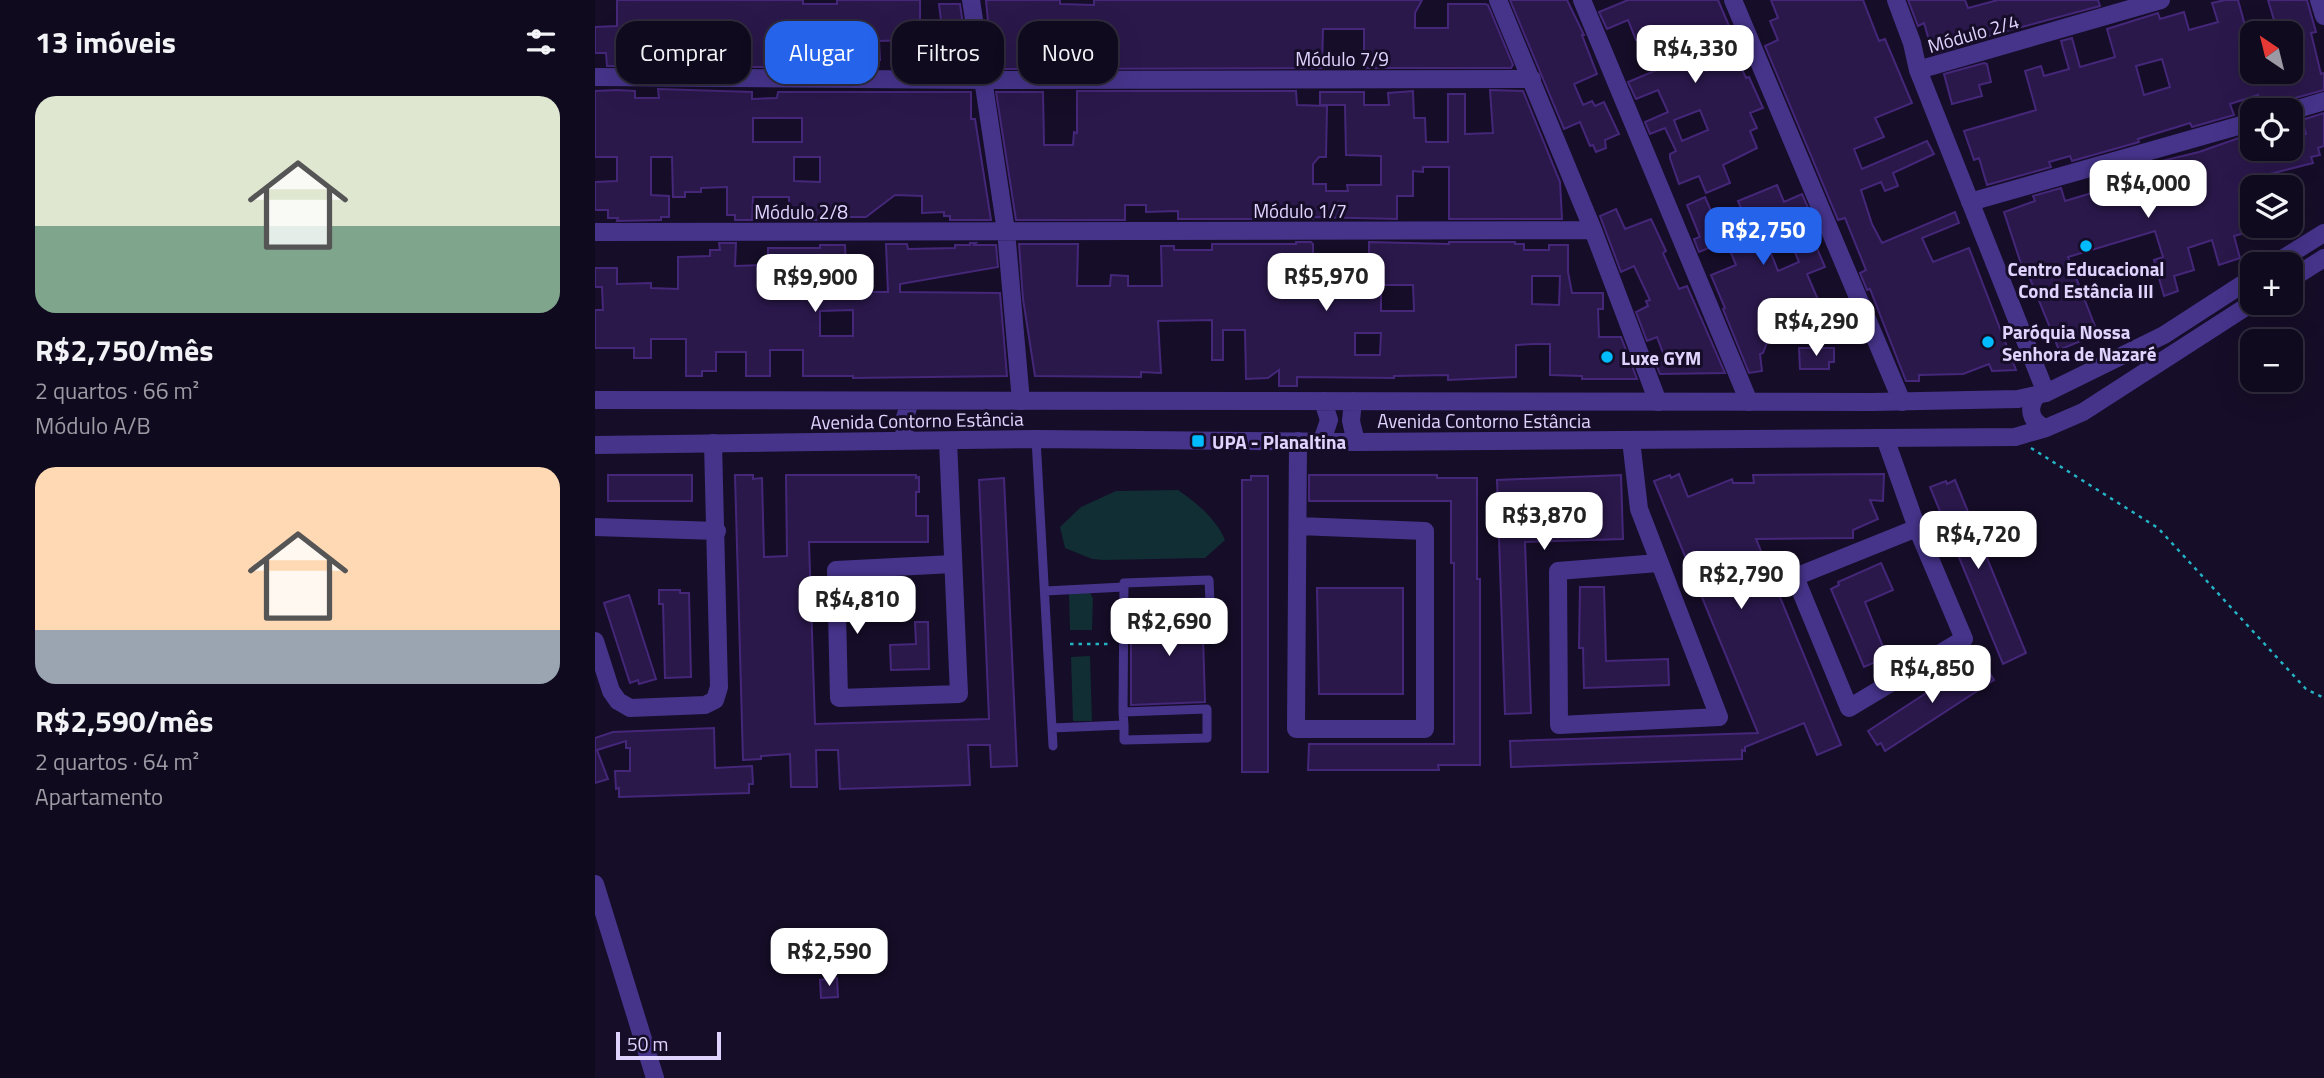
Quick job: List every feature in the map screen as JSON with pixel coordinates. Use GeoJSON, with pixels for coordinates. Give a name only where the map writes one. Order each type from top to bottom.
{"type":"FeatureCollection","features":[{"type":"Feature","properties":{"kind":"street"},"geometry":{"type":"LineString","coordinates":[[971,0],[974,21]]}},
{"type":"Feature","properties":{"kind":"street"},"geometry":{"type":"LineString","coordinates":[[1498,0],[1593,230],[1658,402]]}},
{"type":"Feature","properties":{"kind":"street"},"geometry":{"type":"LineString","coordinates":[[1582,0],[1749,402]]}},
{"type":"Feature","properties":{"kind":"street"},"geometry":{"type":"LineString","coordinates":[[1733,0],[1902,402]]}},
{"type":"Feature","properties":{"kind":"street"},"geometry":{"type":"LineString","coordinates":[[1896,0],[1919,71],[2045,392]]}},
{"type":"Feature","properties":{"kind":"street","name":"Módulo 2/4"},"geometry":{"type":"LineString","coordinates":[[1919,71],[2161,0]]}},
{"type":"Feature","properties":{"kind":"street"},"geometry":{"type":"LineString","coordinates":[[2319,0],[2324,16]]}},
{"type":"Feature","properties":{"kind":"street","name":"Módulo 7/9"},"geometry":{"type":"LineString","coordinates":[[595,77],[892,79]]}},
{"type":"Feature","properties":{"kind":"street","name":"Módulo 7/9"},"geometry":{"type":"LineString","coordinates":[[1004,80],[1532,79]]}},
{"type":"Feature","properties":{"kind":"street"},"geometry":{"type":"LineString","coordinates":[[984,84],[1006,231],[1021,401]]}},
{"type":"Feature","properties":{"kind":"street"},"geometry":{"type":"LineString","coordinates":[[2303,107],[2324,101]]}},
{"type":"Feature","properties":{"kind":"street"},"geometry":{"type":"LineString","coordinates":[[1970,202],[2240,125]]}},
{"type":"Feature","properties":{"kind":"street","name":"Módulo 1/7"},"geometry":{"type":"LineString","coordinates":[[1006,231],[1593,230]]}},
{"type":"Feature","properties":{"kind":"street","name":"Módulo 2/8"},"geometry":{"type":"LineString","coordinates":[[595,232],[1006,231]]}},
{"type":"Feature","properties":{"kind":"street"},"geometry":{"type":"LineString","coordinates":[[2293,252],[2324,233]]}},
{"type":"Feature","properties":{"kind":"street"},"geometry":{"type":"LineString","coordinates":[[2303,271],[2324,258]]}},
{"type":"Feature","properties":{"kind":"street","name":"Avenida Contorno Estância"},"geometry":{"type":"LineString","coordinates":[[595,400],[1902,402],[2018,399],[2045,392],[2164,335],[2240,286]]}},
{"type":"Feature","properties":{"kind":"street","name":"Avenida Contorno Estância"},"geometry":{"type":"LineString","coordinates":[[595,445],[1036,439],[1356,442],[2015,437],[2069,419],[2240,311]]}},
{"type":"Feature","properties":{"kind":"street"},"geometry":{"type":"LineString","coordinates":[[2046,428],[2039,425],[2031,414],[2030,407],[2045,392],[2061,390],[2073,398],[2075,406],[2069,419]]}},
{"type":"Feature","properties":{"kind":"street"},"geometry":{"type":"LineString","coordinates":[[905,441],[904,421],[909,401]]}},
{"type":"Feature","properties":{"kind":"street"},"geometry":{"type":"LineString","coordinates":[[1322,441],[1329,420],[1323,401]]}},
{"type":"Feature","properties":{"kind":"street"},"geometry":{"type":"LineString","coordinates":[[1353,401],[1351,421],[1356,442]]}},
{"type":"Feature","properties":{"kind":"street"},"geometry":{"type":"LineString","coordinates":[[1885,438],[1917,528],[1964,639],[1849,708],[1795,578],[1917,528]]}},
{"type":"Feature","properties":{"kind":"street"},"geometry":{"type":"LineString","coordinates":[[1631,440],[1639,509],[1719,718],[1559,725],[1558,571],[1658,563]]}},
{"type":"Feature","properties":{"kind":"street"},"geometry":{"type":"LineString","coordinates":[[948,441],[959,694],[839,698],[836,570],[953,564]]}},
{"type":"Feature","properties":{"kind":"street"},"geometry":{"type":"LineString","coordinates":[[1298,441],[1296,729],[1425,729],[1425,531],[1298,526]]}},
{"type":"Feature","properties":{"kind":"street"},"geometry":{"type":"LineString","coordinates":[[595,640],[611,691],[618,701],[629,708],[705,705],[715,700],[719,687],[713,443]]}},
{"type":"Feature","properties":{"kind":"street"},"geometry":{"type":"LineString","coordinates":[[595,527],[717,531]]}},
{"type":"Feature","properties":{"kind":"street"},"geometry":{"type":"LineString","coordinates":[[595,884],[655,1078]]}},
{"type":"Feature","properties":{"kind":"lane"},"geometry":{"type":"LineString","coordinates":[[1036,439],[1053,746]]}},
{"type":"Feature","properties":{"kind":"lane"},"geometry":{"type":"LineString","coordinates":[[1123,712],[1207,709],[1207,737],[1124,740],[1123,712],[1124,583],[1209,580],[1210,602],[1124,604]]}},
{"type":"Feature","properties":{"kind":"lane"},"geometry":{"type":"LineString","coordinates":[[1045,591],[1124,587]]}},
{"type":"Feature","properties":{"kind":"lane"},"geometry":{"type":"LineString","coordinates":[[1052,727],[1124,725]]}},
{"type":"Feature","properties":{"kind":"path"},"geometry":{"type":"LineString","coordinates":[[2015,437],[2158,528],[2307,689],[2324,698]]}},
{"type":"Feature","properties":{"kind":"path"},"geometry":{"type":"LineString","coordinates":[[1070,644],[1124,644]]}},
{"type":"Feature","properties":{"kind":"green space"},"geometry":{"type":"Polygon","coordinates":[[[1178,490],[1205,512],[1217,525],[1225,540],[1205,558],[1104,560],[1092,559],[1065,548],[1060,527],[1081,507],[1116,491],[1178,490]]]}},
{"type":"Feature","properties":{"kind":"green space"},"geometry":{"type":"Polygon","coordinates":[[[1089,590],[1093,599],[1092,630],[1070,630],[1069,593],[1089,590]]]}},
{"type":"Feature","properties":{"kind":"green space"},"geometry":{"type":"Polygon","coordinates":[[[1090,656],[1092,721],[1073,721],[1071,657],[1090,656]]]}},
{"type":"Feature","properties":{"kind":"building"},"geometry":{"type":"Polygon","coordinates":[[[617,0],[803,0],[803,4],[837,4],[837,0],[920,0],[920,21],[892,21],[892,41],[879,41],[880,60],[878,60],[878,21],[765,21],[765,67],[751,67],[751,21],[617,21],[617,0]]]}},
{"type":"Feature","properties":{"kind":"building"},"geometry":{"type":"Polygon","coordinates":[[[986,0],[1060,0],[1060,4],[1094,5],[1094,0],[1422,0],[1415,13],[1415,28],[1448,28],[1448,4],[1485,4],[1488,5],[1513,65],[1511,68],[1364,68],[1364,29],[1323,29],[1322,68],[1118,69],[1118,21],[1018,21],[1018,69],[1004,69],[1004,21],[988,21],[986,0]]]}},
{"type":"Feature","properties":{"kind":"building"},"geometry":{"type":"Polygon","coordinates":[[[1510,0],[1567,0],[1584,35],[1597,74],[1574,84],[1583,105],[1592,101],[1595,106],[1604,102],[1619,134],[1605,140],[1606,148],[1596,152],[1593,145],[1590,146],[1580,122],[1564,129],[1510,0]]]}},
{"type":"Feature","properties":{"kind":"building"},"geometry":{"type":"Polygon","coordinates":[[[1628,0],[1718,0],[1741,54],[1736,56],[1763,108],[1750,113],[1757,128],[1750,131],[1757,148],[1723,165],[1730,183],[1706,193],[1699,176],[1679,184],[1670,158],[1670,154],[1676,151],[1665,128],[1650,134],[1645,122],[1668,112],[1658,90],[1636,99],[1628,82],[1669,65],[1660,42],[1657,43],[1653,34],[1636,40],[1628,20],[1607,29],[1599,12],[1628,0]],[[1716,40],[1697,48],[1706,71],[1728,61],[1716,40]],[[1700,110],[1674,120],[1682,141],[1708,130],[1700,110]]]}},
{"type":"Feature","properties":{"kind":"building"},"geometry":{"type":"Polygon","coordinates":[[[1771,0],[1863,0],[1879,41],[1885,39],[1912,103],[1875,118],[1884,137],[1854,149],[1862,169],[1927,141],[1934,154],[1893,173],[1898,186],[1885,191],[1881,182],[1861,190],[1872,224],[1882,243],[1955,212],[1959,223],[1922,238],[1933,262],[1969,248],[2016,370],[1992,371],[1989,364],[1963,374],[1919,375],[1919,381],[1906,381],[1870,289],[1867,290],[1860,273],[1866,270],[1845,218],[1838,220],[1765,46],[1778,40],[1770,21],[1778,18],[1771,0]]]}},
{"type":"Feature","properties":{"kind":"building"},"geometry":{"type":"Polygon","coordinates":[[[1908,0],[1965,0],[1968,8],[1998,0],[2098,0],[2100,6],[1977,39],[1933,54],[1924,23],[1918,26],[1908,0]]]}},
{"type":"Feature","properties":{"kind":"building"},"geometry":{"type":"Polygon","coordinates":[[[2238,0],[2244,21],[2240,21],[2240,84],[2303,84],[2303,21],[2271,21],[2274,20],[2268,0],[2307,0],[2316,32],[2311,33],[2321,74],[2324,73],[2324,90],[2295,98],[2259,98],[2258,95],[2240,98],[2240,101],[2230,104],[2234,115],[2192,127],[2190,123],[2138,139],[2139,142],[2072,161],[2070,156],[2049,162],[2051,167],[1987,185],[1979,158],[1974,160],[1964,131],[2036,110],[2025,71],[2041,66],[2044,76],[2069,69],[2061,41],[2072,38],[2080,67],[2115,57],[2107,29],[2158,13],[2160,19],[2184,12],[2189,30],[2218,22],[2212,3],[2238,0]],[[2162,59],[2136,66],[2144,95],[2170,87],[2162,59]]]}},
{"type":"Feature","properties":{"kind":"building"},"geometry":{"type":"Polygon","coordinates":[[[939,4],[960,4],[962,21],[941,21],[939,4]]]}},
{"type":"Feature","properties":{"kind":"building"},"geometry":{"type":"Polygon","coordinates":[[[616,26],[616,66],[607,66],[606,53],[595,53],[595,27],[616,26]]]}},
{"type":"Feature","properties":{"kind":"building"},"geometry":{"type":"Polygon","coordinates":[[[1987,64],[1991,82],[1979,85],[1982,96],[1952,104],[1944,74],[1987,64]]]}},
{"type":"Feature","properties":{"kind":"building"},"geometry":{"type":"Polygon","coordinates":[[[658,89],[752,92],[752,99],[777,98],[778,92],[971,92],[971,119],[975,119],[991,220],[950,220],[950,216],[944,216],[944,212],[922,213],[922,196],[895,195],[866,217],[820,217],[819,220],[789,217],[789,197],[753,197],[752,220],[735,220],[735,215],[727,215],[727,187],[701,188],[701,192],[685,192],[685,197],[673,197],[672,157],[651,157],[651,195],[669,196],[669,217],[661,217],[661,220],[617,221],[618,218],[608,218],[608,210],[595,210],[595,182],[617,181],[617,157],[595,157],[595,91],[635,91],[635,98],[659,98],[658,89]],[[753,118],[753,142],[802,142],[802,118],[753,118]],[[794,157],[794,181],[820,182],[820,157],[794,157]]]}},
{"type":"Feature","properties":{"kind":"building"},"geometry":{"type":"Polygon","coordinates":[[[1490,90],[1523,91],[1560,182],[1562,219],[1449,219],[1449,167],[1423,167],[1423,172],[1413,171],[1413,196],[1397,196],[1397,219],[1178,219],[1178,211],[1146,212],[1146,205],[1125,205],[1125,220],[1016,220],[996,92],[1043,92],[1044,145],[1073,145],[1074,132],[1077,133],[1077,91],[1296,91],[1297,105],[1327,106],[1326,157],[1319,157],[1313,164],[1313,184],[1326,184],[1326,191],[1348,191],[1347,185],[1381,185],[1381,156],[1346,155],[1345,105],[1320,105],[1320,92],[1364,92],[1364,105],[1389,105],[1388,93],[1413,91],[1414,118],[1425,118],[1426,142],[1448,142],[1448,94],[1465,94],[1465,134],[1493,133],[1490,90]]]}},
{"type":"Feature","properties":{"kind":"building"},"geometry":{"type":"Polygon","coordinates":[[[2324,113],[2324,146],[2318,148],[2320,155],[2311,157],[2313,163],[2266,175],[2240,175],[2240,234],[2234,236],[2240,258],[2219,265],[2212,240],[2188,248],[2194,270],[2174,276],[2178,291],[2164,296],[2154,260],[2163,257],[2155,231],[2068,257],[2098,334],[2059,350],[2027,271],[2024,273],[2004,212],[2035,201],[2033,196],[2061,188],[2065,201],[2132,181],[2129,169],[2199,152],[2240,138],[2240,161],[2303,161],[2303,135],[2306,134],[2303,120],[2324,113]]]}},
{"type":"Feature","properties":{"kind":"building"},"geometry":{"type":"Polygon","coordinates":[[[1777,185],[1784,202],[1802,194],[1814,221],[1808,225],[1810,232],[1825,267],[1807,274],[1822,309],[1782,326],[1785,333],[1768,340],[1763,353],[1760,354],[1762,371],[1749,373],[1711,275],[1736,265],[1726,241],[1699,252],[1694,239],[1700,237],[1687,205],[1705,197],[1719,229],[1745,217],[1738,201],[1777,185]],[[1790,240],[1769,248],[1778,271],[1799,262],[1790,240]]]}},
{"type":"Feature","properties":{"kind":"building"},"geometry":{"type":"Polygon","coordinates":[[[1616,209],[1625,229],[1651,219],[1679,289],[1687,286],[1725,373],[1660,374],[1656,364],[1666,361],[1657,337],[1647,341],[1636,312],[1648,306],[1646,301],[1650,300],[1634,266],[1621,272],[1600,216],[1616,209]]]}},
{"type":"Feature","properties":{"kind":"building"},"geometry":{"type":"Polygon","coordinates":[[[1369,242],[1515,242],[1524,244],[1524,250],[1549,250],[1549,245],[1568,245],[1568,272],[1572,293],[1603,293],[1603,309],[1598,309],[1599,337],[1621,337],[1637,379],[1582,379],[1582,376],[1550,375],[1550,344],[1534,344],[1516,345],[1516,377],[1448,380],[1448,375],[1394,378],[1297,377],[1297,386],[1279,386],[1279,370],[1268,378],[1246,379],[1245,330],[1223,330],[1223,360],[1212,360],[1212,320],[1158,321],[1161,373],[1141,372],[1141,377],[1035,376],[1023,299],[1019,244],[1078,244],[1077,286],[1110,286],[1111,275],[1128,276],[1128,286],[1162,286],[1161,246],[1174,246],[1174,250],[1212,250],[1212,244],[1313,244],[1313,257],[1303,257],[1304,283],[1313,283],[1313,290],[1347,290],[1347,280],[1369,280],[1369,242]],[[1532,276],[1532,304],[1559,305],[1560,276],[1532,276]],[[1381,285],[1381,311],[1414,311],[1413,285],[1381,285]],[[1355,333],[1355,355],[1380,355],[1381,333],[1355,333]]]}},
{"type":"Feature","properties":{"kind":"building"},"geometry":{"type":"Polygon","coordinates":[[[719,243],[736,243],[735,266],[768,265],[768,248],[845,245],[846,265],[851,265],[851,275],[863,279],[863,292],[888,292],[886,244],[907,244],[908,249],[955,248],[955,245],[970,243],[996,245],[998,267],[900,284],[900,292],[1000,293],[1007,376],[803,376],[803,350],[770,350],[770,376],[746,376],[746,352],[716,352],[716,371],[702,371],[702,376],[686,376],[686,339],[651,339],[651,358],[634,358],[634,348],[595,348],[595,310],[603,310],[602,287],[595,287],[595,268],[617,268],[617,284],[651,283],[651,288],[678,289],[678,257],[710,256],[710,250],[720,250],[719,243]],[[853,310],[820,311],[820,336],[853,336],[853,310]]]}},
{"type":"Feature","properties":{"kind":"building"},"geometry":{"type":"Polygon","coordinates":[[[1799,348],[1834,348],[1834,362],[1829,362],[1829,369],[1800,369],[1799,348]]]}},
{"type":"Feature","properties":{"kind":"building"},"geometry":{"type":"Polygon","coordinates":[[[1679,474],[1688,497],[1732,479],[1733,483],[1754,483],[1753,475],[1884,474],[1883,501],[1870,500],[1878,519],[1853,530],[1853,538],[1756,539],[1841,745],[1817,755],[1804,723],[1745,747],[1745,751],[1742,750],[1742,759],[1511,767],[1510,741],[1758,733],[1654,481],[1679,474]]]}},
{"type":"Feature","properties":{"kind":"building"},"geometry":{"type":"Polygon","coordinates":[[[608,475],[692,475],[692,501],[608,501],[608,475]]]}},
{"type":"Feature","properties":{"kind":"building"},"geometry":{"type":"Polygon","coordinates":[[[735,475],[762,478],[764,557],[787,556],[786,475],[919,477],[916,516],[928,516],[928,542],[809,542],[815,724],[989,719],[979,480],[1004,478],[1017,766],[991,767],[990,745],[968,745],[970,785],[840,789],[838,750],[816,750],[817,787],[791,787],[790,754],[743,760],[735,475]]]}},
{"type":"Feature","properties":{"kind":"building"},"geometry":{"type":"Polygon","coordinates":[[[1309,475],[1437,475],[1437,478],[1477,478],[1480,765],[1438,765],[1439,770],[1308,770],[1309,744],[1454,744],[1454,563],[1451,563],[1451,501],[1309,501],[1309,475]]]}},
{"type":"Feature","properties":{"kind":"building"},"geometry":{"type":"Polygon","coordinates":[[[1621,475],[1623,539],[1525,542],[1531,713],[1505,714],[1497,480],[1621,475]]]}},
{"type":"Feature","properties":{"kind":"building"},"geometry":{"type":"Polygon","coordinates":[[[1251,476],[1268,476],[1268,772],[1242,772],[1242,480],[1251,480],[1251,476]]]}},
{"type":"Feature","properties":{"kind":"building"},"geometry":{"type":"Polygon","coordinates":[[[1955,480],[2026,653],[2003,664],[1930,487],[1955,480]]]}},
{"type":"Feature","properties":{"kind":"building"},"geometry":{"type":"Polygon","coordinates":[[[1881,563],[1893,590],[1865,602],[1887,657],[1864,667],[1831,589],[1839,585],[1838,582],[1881,563]]]}},
{"type":"Feature","properties":{"kind":"building"},"geometry":{"type":"Polygon","coordinates":[[[1580,587],[1604,587],[1606,661],[1668,659],[1669,685],[1584,688],[1583,648],[1579,648],[1580,587]]]}},
{"type":"Feature","properties":{"kind":"building"},"geometry":{"type":"Polygon","coordinates":[[[1317,588],[1403,588],[1403,694],[1319,694],[1317,588]]]}},
{"type":"Feature","properties":{"kind":"building"},"geometry":{"type":"Polygon","coordinates":[[[659,590],[689,593],[691,677],[665,678],[663,604],[659,604],[659,590]]]}},
{"type":"Feature","properties":{"kind":"building"},"geometry":{"type":"Polygon","coordinates":[[[629,595],[656,679],[639,684],[638,680],[630,683],[604,603],[629,595]]]}},
{"type":"Feature","properties":{"kind":"building"},"geometry":{"type":"Polygon","coordinates":[[[1208,609],[1212,614],[1213,635],[1203,635],[1205,702],[1131,705],[1131,620],[1161,619],[1161,613],[1208,609]]]}},
{"type":"Feature","properties":{"kind":"building"},"geometry":{"type":"Polygon","coordinates":[[[915,622],[928,622],[929,669],[891,670],[890,645],[916,644],[915,622]]]}},
{"type":"Feature","properties":{"kind":"building"},"geometry":{"type":"Polygon","coordinates":[[[1980,658],[1994,680],[1885,751],[1881,743],[1877,745],[1868,731],[1980,658]]]}},
{"type":"Feature","properties":{"kind":"building"},"geometry":{"type":"Polygon","coordinates":[[[714,728],[715,768],[752,766],[753,784],[749,784],[749,793],[619,797],[615,771],[630,771],[630,748],[626,748],[626,741],[597,750],[608,779],[595,783],[595,738],[613,732],[714,728]]]}},
{"type":"Feature","properties":{"kind":"building"},"geometry":{"type":"Polygon","coordinates":[[[876,941],[878,959],[861,961],[859,942],[876,941]]]}},
{"type":"Feature","properties":{"kind":"building"},"geometry":{"type":"Polygon","coordinates":[[[837,978],[838,997],[821,998],[820,980],[837,978]]]}},
{"type":"Feature","properties":{"kind":"place","name":"Centro Educacional Cond Estância III"},"geometry":{"type":"Point","coordinates":[2086,246]}},
{"type":"Feature","properties":{"kind":"place","name":"Paróquia Nossa Senhora de Nazaré"},"geometry":{"type":"Point","coordinates":[1988,342]}},
{"type":"Feature","properties":{"kind":"place","name":"Luxe GYM"},"geometry":{"type":"Point","coordinates":[1607,357]}},
{"type":"Feature","properties":{"kind":"place","name":"UPA - Planaltina"},"geometry":{"type":"Point","coordinates":[1198,441]}}]}
